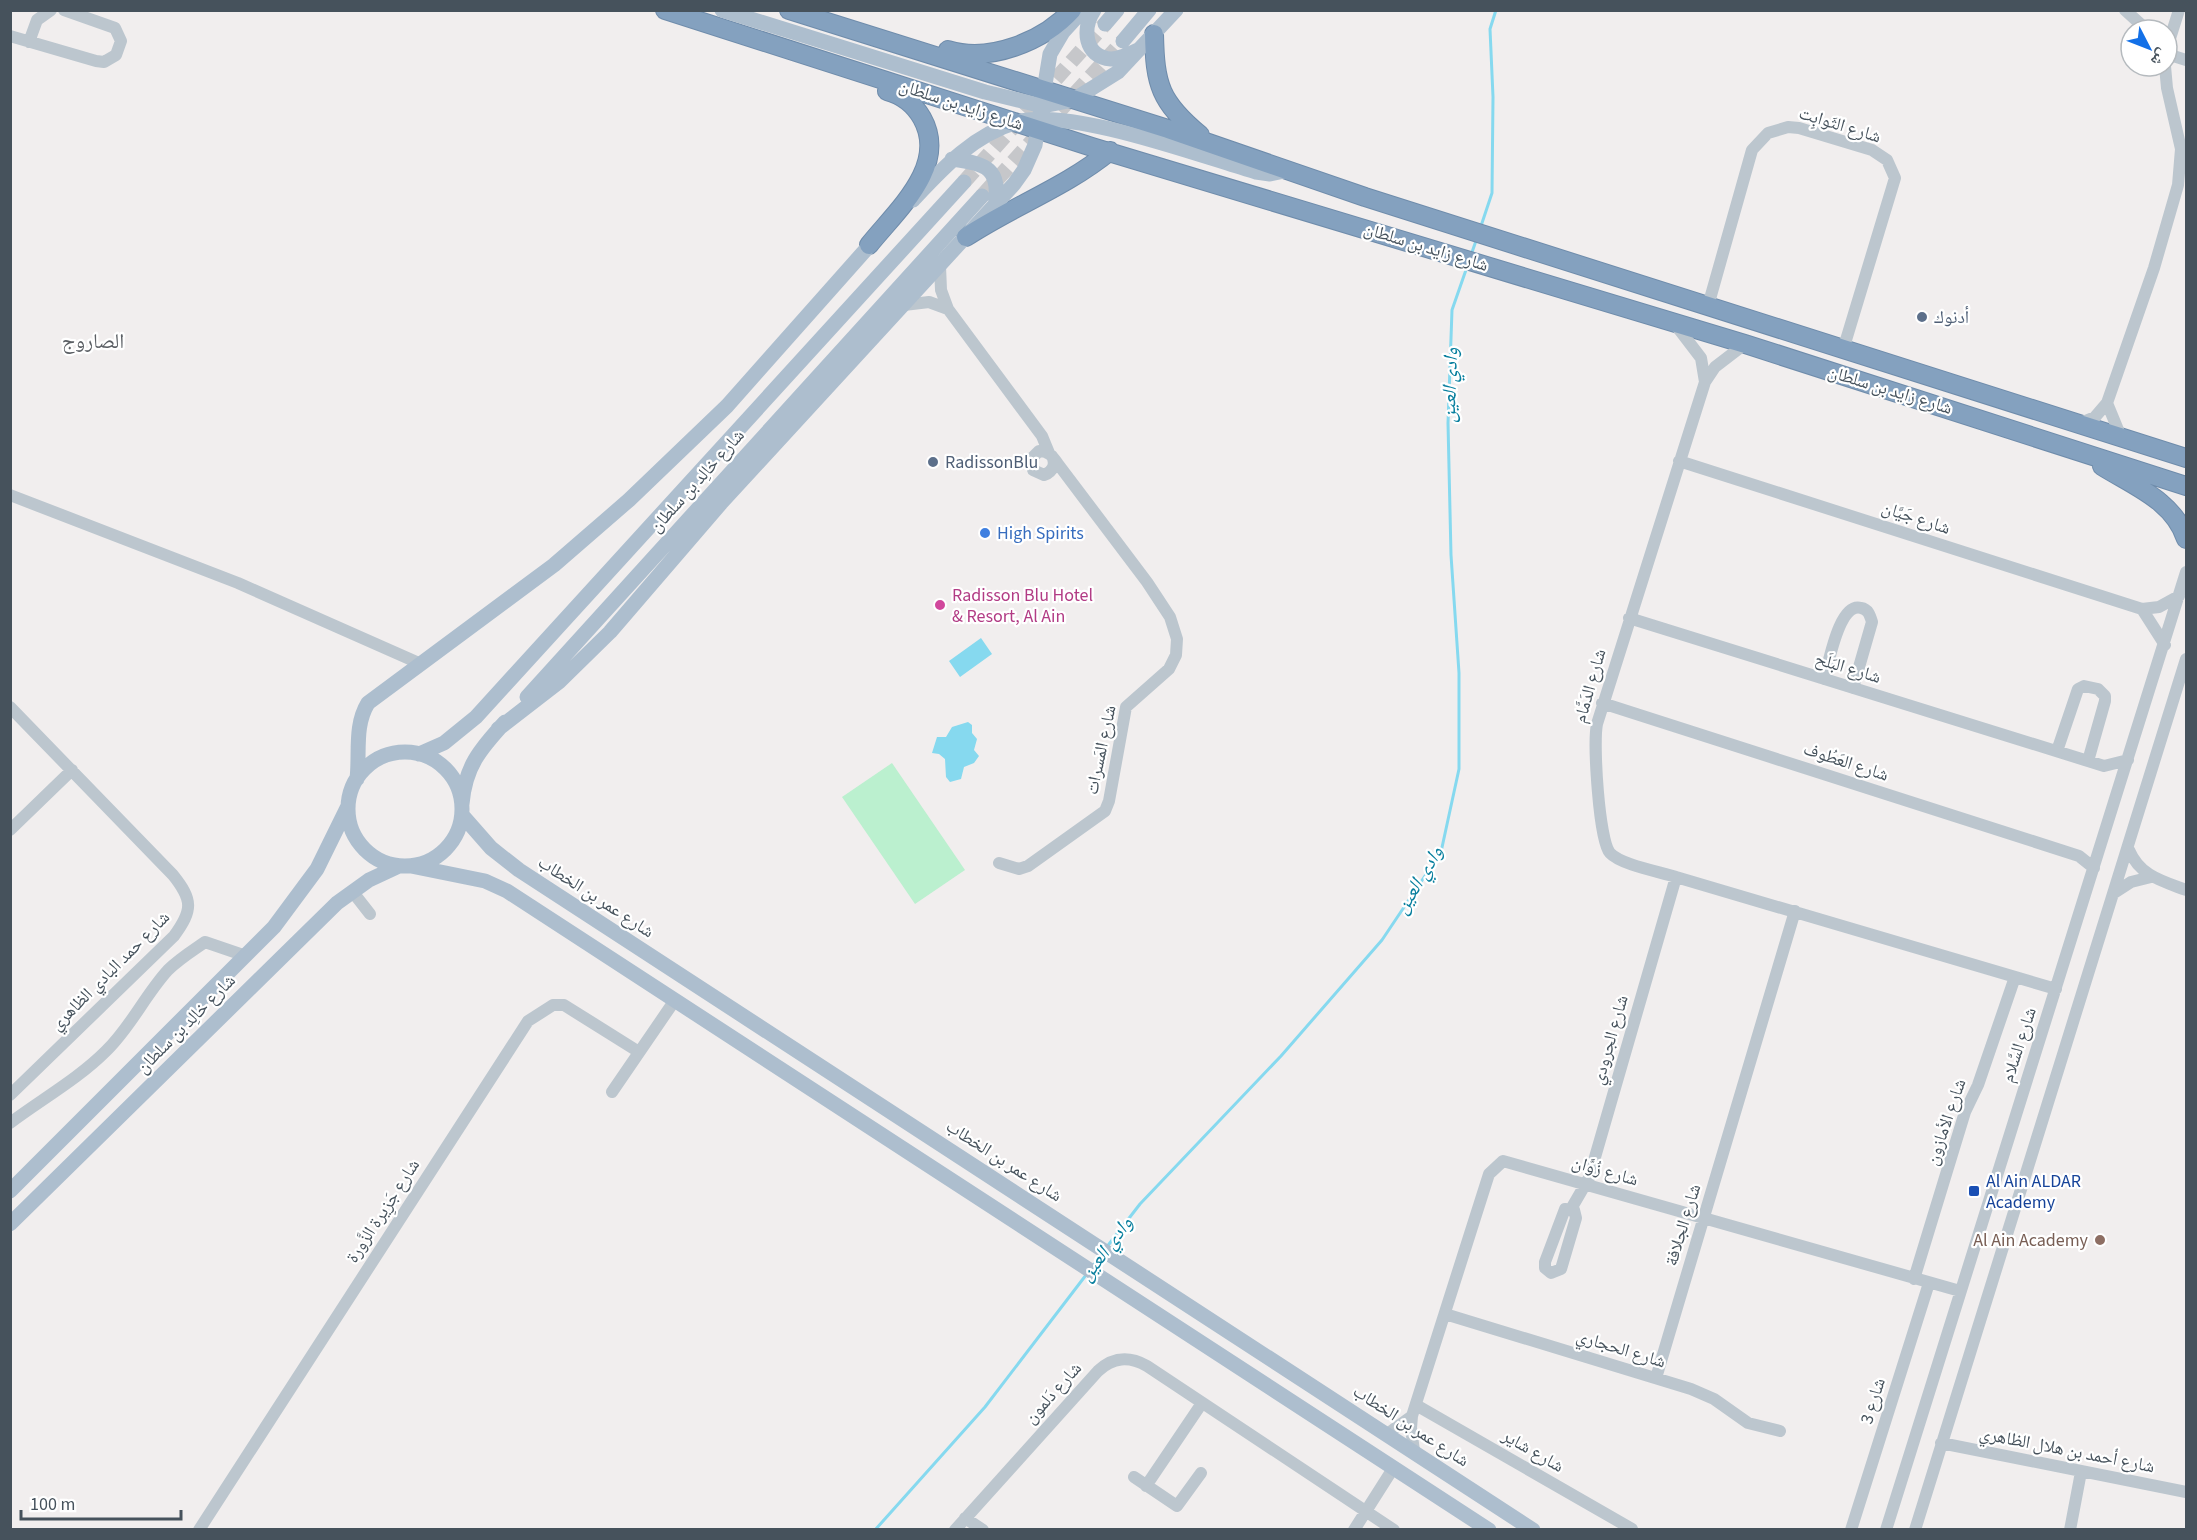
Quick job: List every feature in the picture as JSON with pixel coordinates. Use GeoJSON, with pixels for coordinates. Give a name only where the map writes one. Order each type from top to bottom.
{"type":"FeatureCollection","features":[{"type":"Feature","properties":{"kind":"highway","name":"شارع زايد بن سلطان"},"geometry":{"type":"LineString","coordinates":[[665,10],[1016,123],[1073,100],[1211,143],[1365,197],[1578,266],[2187,458]]}},
{"type":"Feature","properties":{"kind":"highway","name":"شارع زايد بن سلطان"},"geometry":{"type":"LineString","coordinates":[[789,10],[1041,111],[1110,151],[1567,288],[2187,486]]}},
{"type":"Feature","properties":{"kind":"highway"},"geometry":{"type":"LineString","coordinates":[[817,10],[953,52],[976,54],[1008,47],[1048,32],[1072,10]]}},
{"type":"Feature","properties":{"kind":"highway"},"geometry":{"type":"LineString","coordinates":[[723,29],[770,54],[895,93],[917,109],[929,138],[927,165],[910,195],[869,245]]}},
{"type":"Feature","properties":{"kind":"highway"},"geometry":{"type":"LineString","coordinates":[[1148,41],[1161,93],[1177,115],[1211,143]]}},
{"type":"Feature","properties":{"kind":"highway"},"geometry":{"type":"LineString","coordinates":[[966,237],[1012,208],[1065,184],[1110,151]]}},
{"type":"Feature","properties":{"kind":"highway"},"geometry":{"type":"LineString","coordinates":[[2084,453],[2170,510],[2180,522],[2187,539]]}},
{"type":"Feature","properties":{"kind":"main road"},"geometry":{"type":"LineString","coordinates":[[722,10],[1041,111],[1256,172],[1270,174],[1289,170]]}},
{"type":"Feature","properties":{"kind":"main road"},"geometry":{"type":"LineString","coordinates":[[498,729],[560,681],[610,632],[734,488],[994,207],[1024,170],[1031,156],[1041,111],[1048,61],[1055,43],[1083,10]]}},
{"type":"Feature","properties":{"kind":"main road"},"geometry":{"type":"LineString","coordinates":[[1094,10],[1088,20],[1086,35],[1091,49],[1097,54],[1118,58],[1148,41]]}},
{"type":"Feature","properties":{"kind":"main road"},"geometry":{"type":"LineString","coordinates":[[1105,24],[1117,10]]}},
{"type":"Feature","properties":{"kind":"main road"},"geometry":{"type":"LineString","coordinates":[[1123,41],[1149,10]]}},
{"type":"Feature","properties":{"kind":"main road"},"geometry":{"type":"LineString","coordinates":[[1073,100],[1119,72],[1176,10]]}},
{"type":"Feature","properties":{"kind":"main road"},"geometry":{"type":"LineString","coordinates":[[1016,123],[995,131],[952,159],[869,245],[727,406],[653,478],[554,565],[368,703],[361,716],[357,779],[348,806],[350,824],[362,846],[382,862],[485,881],[507,891],[1489,1530]]}},
{"type":"Feature","properties":{"kind":"main road"},"geometry":{"type":"LineString","coordinates":[[952,159],[986,166],[994,174],[997,190],[994,207]]}},
{"type":"Feature","properties":{"kind":"main road","name":"شارع خالِد بن سلطان"},"geometry":{"type":"LineString","coordinates":[[419,754],[444,743],[483,710],[964,182]]}},
{"type":"Feature","properties":{"kind":"main road","name":"شارع خالِد بن سلطان"},"geometry":{"type":"LineString","coordinates":[[462,810],[467,771],[498,729],[981,196]]}},
{"type":"Feature","properties":{"kind":"main road"},"geometry":{"type":"LineString","coordinates":[[357,779],[378,759],[391,754],[419,754],[444,767],[453,778],[462,810],[458,831],[439,855],[405,866]]}},
{"type":"Feature","properties":{"kind":"main road","name":"شارع خالِد بن سلطان"},"geometry":{"type":"LineString","coordinates":[[12,1188],[246,956],[296,901],[317,868],[348,806]]}},
{"type":"Feature","properties":{"kind":"main road","name":"شارع عمر بن الخطاب"},"geometry":{"type":"LineString","coordinates":[[462,810],[502,858],[1533,1530]]}},
{"type":"Feature","properties":{"kind":"main road","name":"شارع خالِد بن سلطان"},"geometry":{"type":"LineString","coordinates":[[10,1224],[352,891],[405,866]]}},
{"type":"Feature","properties":{"kind":"street"},"geometry":{"type":"LineString","coordinates":[[29,42],[37,20],[51,10]]}},
{"type":"Feature","properties":{"kind":"street"},"geometry":{"type":"LineString","coordinates":[[10,36],[96,61],[104,62],[116,55],[121,41],[115,28],[64,10]]}},
{"type":"Feature","properties":{"kind":"street"},"geometry":{"type":"LineString","coordinates":[[2078,424],[2095,417],[2107,403],[2154,268],[2178,185],[2181,148],[2166,78]]}},
{"type":"Feature","properties":{"kind":"street","name":"شارع الثَوابِت"},"geometry":{"type":"LineString","coordinates":[[1708,306],[1748,164],[1760,139],[1768,133],[1788,127],[1872,150],[1887,160],[1895,178],[1843,350]]}},
{"type":"Feature","properties":{"kind":"street","name":"شارع المَسرات"},"geometry":{"type":"LineString","coordinates":[[940,266],[941,290],[948,309],[1042,436],[1050,454],[1148,582],[1170,617],[1177,639],[1176,655],[1169,669],[1126,706],[1109,801],[1105,811],[1028,866],[1019,869],[999,863]]}},
{"type":"Feature","properties":{"kind":"street"},"geometry":{"type":"LineString","coordinates":[[904,305],[928,302],[948,309]]}},
{"type":"Feature","properties":{"kind":"street"},"geometry":{"type":"LineString","coordinates":[[1673,322],[1701,358],[1705,382]]}},
{"type":"Feature","properties":{"kind":"street","name":"شارع الدَمَّام"},"geometry":{"type":"LineString","coordinates":[[1744,344],[1715,367],[1705,382],[1602,703],[1593,747],[1606,847],[1619,859],[1676,877],[2056,989]]}},
{"type":"Feature","properties":{"kind":"street"},"geometry":{"type":"LineString","coordinates":[[2107,403],[2121,437]]}},
{"type":"Feature","properties":{"kind":"street","name":"شارع المَسرات"},"geometry":{"type":"LineString","coordinates":[[1032,424],[1036,452]]}},
{"type":"Feature","properties":{"kind":"street"},"geometry":{"type":"LineString","coordinates":[[1044,475],[1053,468],[1050,454],[1036,452],[1030,459],[1031,467],[1036,473],[1071,482]]}},
{"type":"Feature","properties":{"kind":"street","name":"شارع جَيَّان"},"geometry":{"type":"LineString","coordinates":[[1679,461],[2142,609]]}},
{"type":"Feature","properties":{"kind":"street"},"geometry":{"type":"LineString","coordinates":[[10,495],[238,583],[421,664]]}},
{"type":"Feature","properties":{"kind":"street","name":"شارع السَّلام"},"geometry":{"type":"LineString","coordinates":[[1886,1530],[2187,572]]}},
{"type":"Feature","properties":{"kind":"street"},"geometry":{"type":"LineString","coordinates":[[2164,645],[2142,609],[2159,607],[2179,596]]}},
{"type":"Feature","properties":{"kind":"street"},"geometry":{"type":"LineString","coordinates":[[1824,679],[1844,614],[1855,607],[1861,608],[1866,610],[1872,622],[1853,688]]}},
{"type":"Feature","properties":{"kind":"street","name":"شارع البَلَح"},"geometry":{"type":"LineString","coordinates":[[1629,618],[2104,766]]}},
{"type":"Feature","properties":{"kind":"street"},"geometry":{"type":"LineString","coordinates":[[1915,1530],[2187,659]]}},
{"type":"Feature","properties":{"kind":"street"},"geometry":{"type":"LineString","coordinates":[[2057,751],[2078,689],[2084,686],[2098,689],[2105,696],[2105,700],[2088,761]]}},
{"type":"Feature","properties":{"kind":"street","name":"شارع العَطُوف"},"geometry":{"type":"LineString","coordinates":[[1602,703],[2079,856],[2094,868]]}},
{"type":"Feature","properties":{"kind":"street","name":"شارع حمد البادي الظاهري"},"geometry":{"type":"LineString","coordinates":[[10,707],[173,875],[189,898],[189,909],[185,921],[174,936],[10,1095]]}},
{"type":"Feature","properties":{"kind":"street"},"geometry":{"type":"LineString","coordinates":[[2120,788],[2104,766],[2128,760]]}},
{"type":"Feature","properties":{"kind":"street"},"geometry":{"type":"LineString","coordinates":[[10,830],[72,770]]}},
{"type":"Feature","properties":{"kind":"street"},"geometry":{"type":"LineString","coordinates":[[2079,856],[2100,844]]}},
{"type":"Feature","properties":{"kind":"street"},"geometry":{"type":"LineString","coordinates":[[2129,850],[2137,866],[2151,877],[2187,890]]}},
{"type":"Feature","properties":{"kind":"street","name":"شارع الجرودي"},"geometry":{"type":"LineString","coordinates":[[1571,1209],[1576,1218],[1568,1247],[1561,1269],[1551,1273],[1545,1268],[1545,1262],[1562,1213],[1571,1209],[1577,1195],[1586,1185],[1676,877]]}},
{"type":"Feature","properties":{"kind":"street"},"geometry":{"type":"LineString","coordinates":[[2114,893],[2131,882],[2151,877]]}},
{"type":"Feature","properties":{"kind":"street"},"geometry":{"type":"LineString","coordinates":[[352,891],[370,914]]}},
{"type":"Feature","properties":{"kind":"street","name":"شارع الجلافة"},"geometry":{"type":"LineString","coordinates":[[1656,1378],[1795,911]]}},
{"type":"Feature","properties":{"kind":"street"},"geometry":{"type":"LineString","coordinates":[[10,1124],[82,1072],[107,1050],[125,1030],[167,971],[180,959],[205,942],[246,956]]}},
{"type":"Feature","properties":{"kind":"street","name":"شارع الأمازون"},"geometry":{"type":"LineString","coordinates":[[1914,1279],[1965,1112],[1978,1085],[2015,977]]}},
{"type":"Feature","properties":{"kind":"street"},"geometry":{"type":"LineString","coordinates":[[612,1092],[675,1000]]}},
{"type":"Feature","properties":{"kind":"street","name":"شارع جَزِيرة الزَّورة"},"geometry":{"type":"LineString","coordinates":[[200,1530],[528,1021],[541,1010],[553,1005],[564,1005],[639,1052]]}},
{"type":"Feature","properties":{"kind":"street","name":"شارع زُوَّان"},"geometry":{"type":"LineString","coordinates":[[1414,1451],[1411,1428],[1414,1410],[1489,1173],[1497,1163],[1510,1162],[1960,1292]]}},
{"type":"Feature","properties":{"kind":"street","name":"شارع 3"},"geometry":{"type":"LineString","coordinates":[[1851,1530],[1929,1283]]}},
{"type":"Feature","properties":{"kind":"street","name":"شارع الحجاري"},"geometry":{"type":"LineString","coordinates":[[1445,1314],[1705,1394],[1748,1423],[1780,1431]]}},
{"type":"Feature","properties":{"kind":"street","name":"شارع دَلمون"},"geometry":{"type":"LineString","coordinates":[[955,1530],[1107,1362],[1117,1359],[1138,1361],[1394,1530]]}},
{"type":"Feature","properties":{"kind":"street"},"geometry":{"type":"LineString","coordinates":[[1146,1486],[1202,1403]]}},
{"type":"Feature","properties":{"kind":"street"},"geometry":{"type":"LineString","coordinates":[[1387,1434],[1414,1410]]}},
{"type":"Feature","properties":{"kind":"street","name":"شارع شاير"},"geometry":{"type":"LineString","coordinates":[[1414,1410],[1632,1529]]}},
{"type":"Feature","properties":{"kind":"street","name":"شارع أحمد بن هلال الظاهري"},"geometry":{"type":"LineString","coordinates":[[1941,1443],[2187,1492]]}},
{"type":"Feature","properties":{"kind":"street"},"geometry":{"type":"LineString","coordinates":[[1354,1530],[1394,1467]]}},
{"type":"Feature","properties":{"kind":"street"},"geometry":{"type":"LineString","coordinates":[[2070,1530],[2081,1472]]}},
{"type":"Feature","properties":{"kind":"street"},"geometry":{"type":"LineString","coordinates":[[1134,1477],[1177,1506],[1201,1473]]}},
{"type":"Feature","properties":{"kind":"street"},"geometry":{"type":"LineString","coordinates":[[965,1518],[983,1530]]}},
{"type":"Feature","properties":{"kind":"green space"},"geometry":{"type":"Polygon","coordinates":[[[892,763],[965,870],[915,904],[842,797],[892,763]]]}},
{"type":"Feature","properties":{"kind":"water"},"geometry":{"type":"Polygon","coordinates":[[[981,638],[992,654],[960,677],[949,661],[981,638]]]}},
{"type":"Feature","properties":{"kind":"water"},"geometry":{"type":"Polygon","coordinates":[[[968,722],[972,725],[972,733],[977,739],[974,750],[979,756],[974,763],[964,767],[961,779],[950,782],[946,777],[945,759],[939,754],[932,753],[937,737],[946,737],[952,727],[968,722]]]}},
{"type":"Feature","properties":{"kind":"waterway","name":"وادي العين"},"geometry":{"type":"LineString","coordinates":[[1481,226],[1492,193],[1493,97],[1490,29],[1496,10]]}},
{"type":"Feature","properties":{"kind":"waterway","name":"وادي العين"},"geometry":{"type":"LineString","coordinates":[[1471,255],[1477,238]]}},
{"type":"Feature","properties":{"kind":"waterway","name":"وادي العين"},"geometry":{"type":"LineString","coordinates":[[1106,1248],[1140,1204],[1281,1056],[1382,940],[1441,852],[1459,769],[1459,673],[1451,555],[1448,423],[1452,310],[1467,267]]}},
{"type":"Feature","properties":{"kind":"waterway","name":"وادي العين"},"geometry":{"type":"LineString","coordinates":[[1092,1267],[1101,1256]]}},
{"type":"Feature","properties":{"kind":"waterway","name":"وادي العين"},"geometry":{"type":"LineString","coordinates":[[875,1530],[985,1407],[1086,1275]]}},
{"type":"Feature","properties":{"kind":"tunnel"},"geometry":{"type":"LineString","coordinates":[[964,182],[1105,24]]}},
{"type":"Feature","properties":{"kind":"tunnel"},"geometry":{"type":"LineString","coordinates":[[982,196],[1123,41]]}},
{"type":"Feature","properties":{"kind":"place","name":"أدنوك"},"geometry":{"type":"Point","coordinates":[1922,317]}},
{"type":"Feature","properties":{"kind":"place","name":"RadissonBlu"},"geometry":{"type":"Point","coordinates":[933,462]}},
{"type":"Feature","properties":{"kind":"place","name":"High Spirits"},"geometry":{"type":"Point","coordinates":[985,533]}},
{"type":"Feature","properties":{"kind":"place","name":"Radisson Blu Hotel & Resort, Al Ain"},"geometry":{"type":"Point","coordinates":[940,605]}},
{"type":"Feature","properties":{"kind":"place","name":"Al Ain ALDAR Academy"},"geometry":{"type":"Point","coordinates":[1974,1191]}},
{"type":"Feature","properties":{"kind":"place","name":"Al Ain Academy"},"geometry":{"type":"Point","coordinates":[2100,1240]}},
{"type":"Feature","properties":{"kind":"district","name":"الصاروج"},"geometry":{"type":"Point","coordinates":[93,341]}}]}
